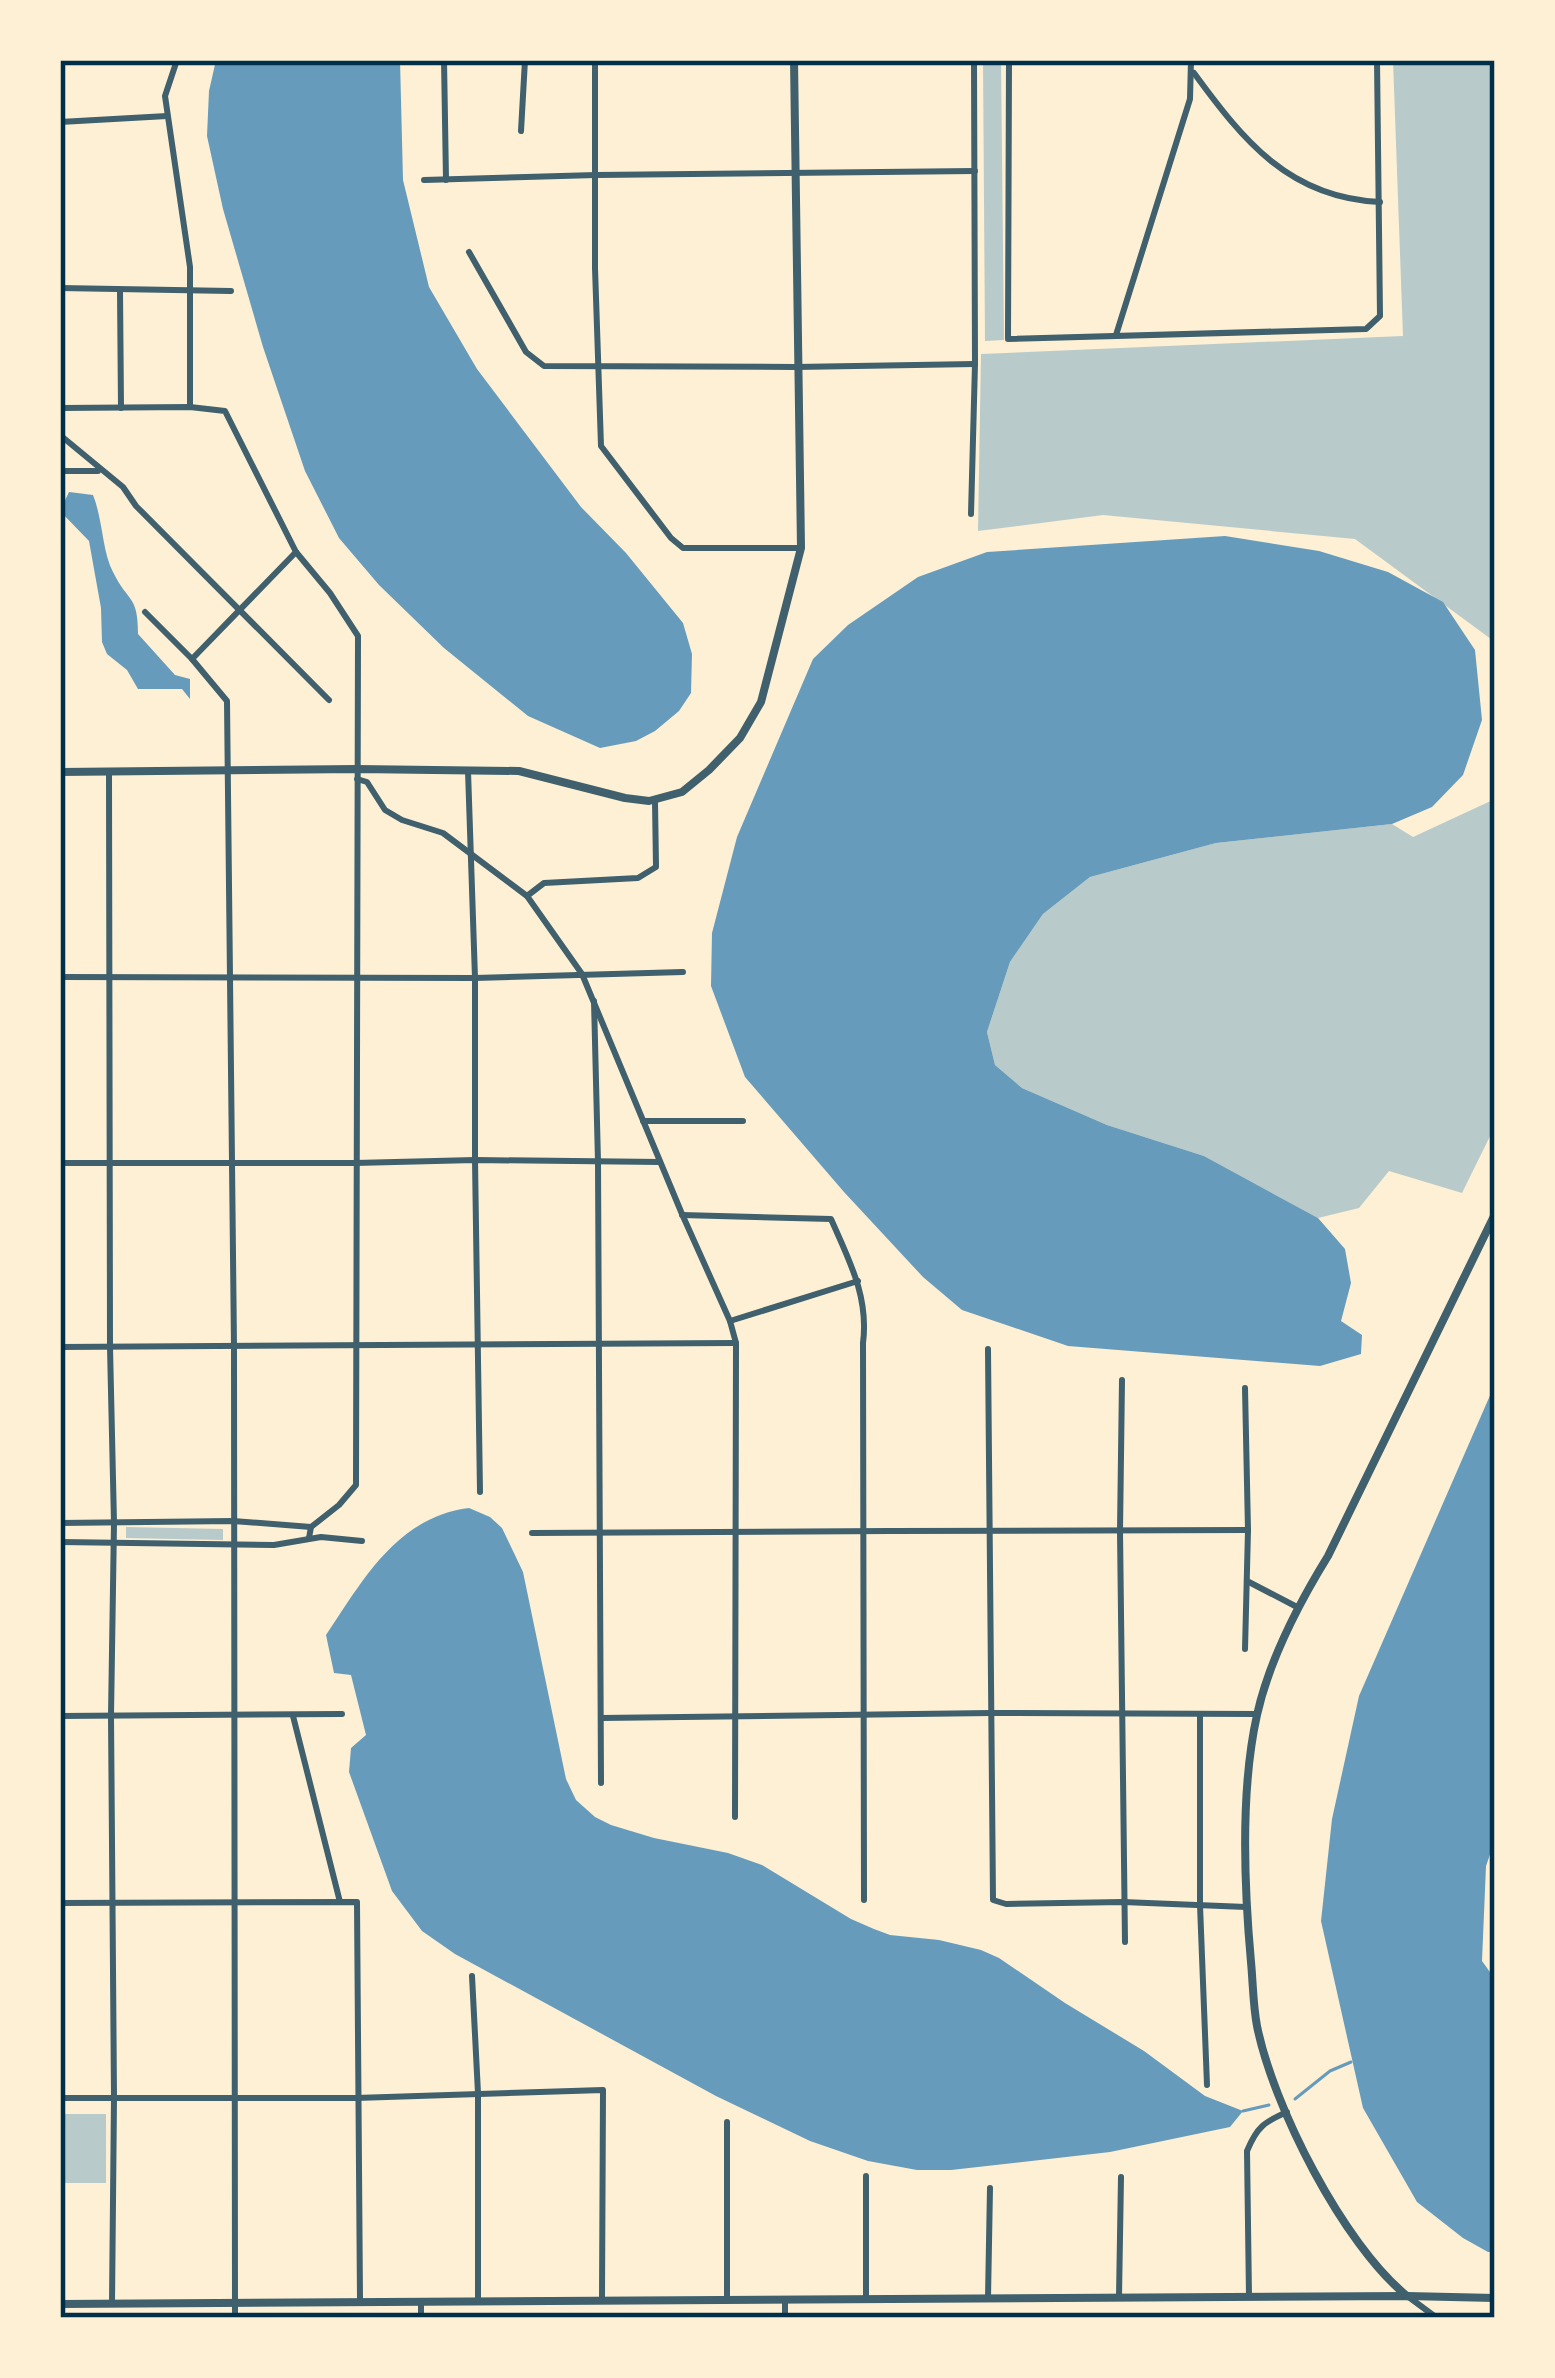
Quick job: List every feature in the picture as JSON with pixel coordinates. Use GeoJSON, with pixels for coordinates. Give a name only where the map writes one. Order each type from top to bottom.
{"type":"FeatureCollection","features":[{"type":"Feature","properties":{"kind":"street"},"geometry":{"type":"LineString","coordinates":[[177,60],[165,96],[190,267],[190,407]]}},
{"type":"Feature","properties":{"kind":"street"},"geometry":{"type":"LineString","coordinates":[[444,60],[446,181]]}},
{"type":"Feature","properties":{"kind":"street"},"geometry":{"type":"LineString","coordinates":[[521,131],[525,60]]}},
{"type":"Feature","properties":{"kind":"street"},"geometry":{"type":"LineString","coordinates":[[595,60],[601,446],[670,538],[683,548],[801,548]]}},
{"type":"Feature","properties":{"kind":"street"},"geometry":{"type":"LineString","coordinates":[[60,772],[519,771],[655,801],[682,792],[709,770],[740,738],[761,702],[801,548],[794,60]]}},
{"type":"Feature","properties":{"kind":"street"},"geometry":{"type":"LineString","coordinates":[[971,514],[974,60]]}},
{"type":"Feature","properties":{"kind":"street"},"geometry":{"type":"LineString","coordinates":[[1009,60],[1008,339],[1366,329],[1380,316],[1377,60]]}},
{"type":"Feature","properties":{"kind":"street"},"geometry":{"type":"LineString","coordinates":[[1116,335],[1190,100],[1191,65]]}},
{"type":"Feature","properties":{"kind":"street"},"geometry":{"type":"LineString","coordinates":[[1191,65],[1236,130],[1286,174],[1352,201],[1380,202]]}},
{"type":"Feature","properties":{"kind":"street"},"geometry":{"type":"LineString","coordinates":[[60,122],[167,116]]}},
{"type":"Feature","properties":{"kind":"street"},"geometry":{"type":"LineString","coordinates":[[424,180],[975,171]]}},
{"type":"Feature","properties":{"kind":"street"},"geometry":{"type":"LineString","coordinates":[[469,252],[526,352],[544,366],[975,364]]}},
{"type":"Feature","properties":{"kind":"street"},"geometry":{"type":"LineString","coordinates":[[60,288],[231,291]]}},
{"type":"Feature","properties":{"kind":"street"},"geometry":{"type":"LineString","coordinates":[[120,290],[121,408]]}},
{"type":"Feature","properties":{"kind":"street"},"geometry":{"type":"LineString","coordinates":[[60,408],[226,411],[296,552],[358,636],[356,1485],[311,1527],[309,1538]]}},
{"type":"Feature","properties":{"kind":"street"},"geometry":{"type":"LineString","coordinates":[[60,435],[123,487],[136,506],[329,700]]}},
{"type":"Feature","properties":{"kind":"street"},"geometry":{"type":"LineString","coordinates":[[60,471],[100,471]]}},
{"type":"Feature","properties":{"kind":"street"},"geometry":{"type":"LineString","coordinates":[[192,659],[296,552]]}},
{"type":"Feature","properties":{"kind":"street"},"geometry":{"type":"LineString","coordinates":[[145,613],[227,700],[234,1347],[235,2318]]}},
{"type":"Feature","properties":{"kind":"street"},"geometry":{"type":"LineString","coordinates":[[468,771],[476,978],[480,1492]]}},
{"type":"Feature","properties":{"kind":"street"},"geometry":{"type":"LineString","coordinates":[[109,772],[112,2304]]}},
{"type":"Feature","properties":{"kind":"street"},"geometry":{"type":"LineString","coordinates":[[357,774],[386,810],[401,820],[443,833],[527,896],[582,974],[730,1322],[736,1343],[738,1513],[734,1530],[735,1817]]}},
{"type":"Feature","properties":{"kind":"street"},"geometry":{"type":"LineString","coordinates":[[527,896],[544,883],[638,878],[656,867],[655,801]]}},
{"type":"Feature","properties":{"kind":"street"},"geometry":{"type":"LineString","coordinates":[[60,977],[476,978],[683,972]]}},
{"type":"Feature","properties":{"kind":"street"},"geometry":{"type":"LineString","coordinates":[[594,998],[601,1784]]}},
{"type":"Feature","properties":{"kind":"street"},"geometry":{"type":"LineString","coordinates":[[643,1120],[743,1121]]}},
{"type":"Feature","properties":{"kind":"street"},"geometry":{"type":"LineString","coordinates":[[60,1163],[660,1162]]}},
{"type":"Feature","properties":{"kind":"street"},"geometry":{"type":"LineString","coordinates":[[682,1214],[830,1219],[858,1281],[866,1318],[864,1900]]}},
{"type":"Feature","properties":{"kind":"street"},"geometry":{"type":"LineString","coordinates":[[1437,2318],[1389,2281],[1353,2234],[1323,2184],[1266,2061],[1256,2023],[1246,1906],[1246,1806],[1257,1714],[1297,1607],[1328,1556],[1495,1214]]}},
{"type":"Feature","properties":{"kind":"street"},"geometry":{"type":"LineString","coordinates":[[730,1322],[858,1281]]}},
{"type":"Feature","properties":{"kind":"street"},"geometry":{"type":"LineString","coordinates":[[60,1347],[736,1343]]}},
{"type":"Feature","properties":{"kind":"street"},"geometry":{"type":"LineString","coordinates":[[988,1349],[993,1900],[1006,1904],[1246,1906]]}},
{"type":"Feature","properties":{"kind":"street"},"geometry":{"type":"LineString","coordinates":[[1122,1380],[1125,1942]]}},
{"type":"Feature","properties":{"kind":"street"},"geometry":{"type":"LineString","coordinates":[[1245,1648],[1246,1388]]}},
{"type":"Feature","properties":{"kind":"street"},"geometry":{"type":"LineString","coordinates":[[60,1523],[233,1521],[311,1527]]}},
{"type":"Feature","properties":{"kind":"street"},"geometry":{"type":"LineString","coordinates":[[532,1533],[1247,1530]]}},
{"type":"Feature","properties":{"kind":"street"},"geometry":{"type":"LineString","coordinates":[[60,1542],[274,1545],[309,1538],[362,1541]]}},
{"type":"Feature","properties":{"kind":"street"},"geometry":{"type":"LineString","coordinates":[[1247,1581],[1297,1607]]}},
{"type":"Feature","properties":{"kind":"street"},"geometry":{"type":"LineString","coordinates":[[60,1716],[342,1714]]}},
{"type":"Feature","properties":{"kind":"street"},"geometry":{"type":"LineString","coordinates":[[601,1718],[1257,1714]]}},
{"type":"Feature","properties":{"kind":"street"},"geometry":{"type":"LineString","coordinates":[[293,1716],[340,1902]]}},
{"type":"Feature","properties":{"kind":"street"},"geometry":{"type":"LineString","coordinates":[[1199,1716],[1207,2084]]}},
{"type":"Feature","properties":{"kind":"street"},"geometry":{"type":"LineString","coordinates":[[60,1903],[357,1902],[360,2301]]}},
{"type":"Feature","properties":{"kind":"street"},"geometry":{"type":"LineString","coordinates":[[472,1976],[478,2093],[478,2301]]}},
{"type":"Feature","properties":{"kind":"street"},"geometry":{"type":"LineString","coordinates":[[60,2098],[356,2098],[603,2090],[602,2300]]}},
{"type":"Feature","properties":{"kind":"street"},"geometry":{"type":"LineString","coordinates":[[1249,2296],[1247,2151],[1263,2122],[1287,2112]]}},
{"type":"Feature","properties":{"kind":"street"},"geometry":{"type":"LineString","coordinates":[[727,2299],[728,2122]]}},
{"type":"Feature","properties":{"kind":"street"},"geometry":{"type":"LineString","coordinates":[[866,2176],[866,2299]]}},
{"type":"Feature","properties":{"kind":"street"},"geometry":{"type":"LineString","coordinates":[[1120,2297],[1121,2177]]}},
{"type":"Feature","properties":{"kind":"street"},"geometry":{"type":"LineString","coordinates":[[988,2298],[990,2188]]}},
{"type":"Feature","properties":{"kind":"street"},"geometry":{"type":"LineString","coordinates":[[60,2304],[1495,2298]]}},
{"type":"Feature","properties":{"kind":"street"},"geometry":{"type":"LineString","coordinates":[[421,2301],[421,2318]]}},
{"type":"Feature","properties":{"kind":"street"},"geometry":{"type":"LineString","coordinates":[[784,2318],[785,2301]]}},
{"type":"Feature","properties":{"kind":"shaded area"},"geometry":{"type":"Polygon","coordinates":[[[983,60],[1001,60],[1004,340],[985,341],[983,60]]]}},
{"type":"Feature","properties":{"kind":"shaded area"},"geometry":{"type":"Polygon","coordinates":[[[1393,60],[1495,60],[1495,642],[1355,539],[1103,515],[978,531],[981,354],[1403,336],[1393,60]]]}},
{"type":"Feature","properties":{"kind":"shaded area"},"geometry":{"type":"Polygon","coordinates":[[[1495,799],[1495,1126],[1462,1193],[1389,1171],[1359,1208],[1318,1218],[1204,1156],[1107,1125],[1022,1088],[995,1065],[987,1032],[1010,962],[1043,914],[1090,877],[1216,843],[1392,824],[1413,837],[1495,799]]]}},
{"type":"Feature","properties":{"kind":"shaded area"},"geometry":{"type":"Polygon","coordinates":[[[126,1527],[223,1529],[223,1540],[126,1538],[126,1527]]]}},
{"type":"Feature","properties":{"kind":"shaded area"},"geometry":{"type":"Polygon","coordinates":[[[60,2114],[106,2114],[106,2183],[60,2183],[60,2114]]]}},
{"type":"Feature","properties":{"kind":"water"},"geometry":{"type":"Polygon","coordinates":[[[216,60],[400,60],[403,180],[429,287],[477,369],[581,507],[683,623],[692,654],[691,693],[679,711],[655,731],[636,741],[600,748],[528,716],[444,648],[339,538],[305,471],[223,209],[207,136],[216,60]]]}},
{"type":"Feature","properties":{"kind":"water"},"geometry":{"type":"Polygon","coordinates":[[[69,492],[93,495],[109,564],[134,605],[138,634],[175,675],[190,679],[190,699],[182,689],[138,689],[127,670],[107,654],[89,541],[60,511],[69,492]]]}},
{"type":"Feature","properties":{"kind":"water"},"geometry":{"type":"Polygon","coordinates":[[[1225,536],[1319,551],[1388,572],[1443,602],[1475,650],[1482,720],[1463,775],[1432,807],[1392,824],[1216,843],[1090,877],[1043,914],[1010,962],[987,1032],[995,1065],[1022,1088],[1107,1125],[1204,1156],[1318,1218],[1345,1249],[1351,1283],[1341,1321],[1362,1335],[1361,1354],[1320,1366],[1068,1346],[962,1310],[923,1277],[745,1077],[711,986],[712,933],[737,837],[813,659],[848,625],[918,577],[987,552],[1225,536]]]}},
{"type":"Feature","properties":{"kind":"water"},"geometry":{"type":"Polygon","coordinates":[[[1495,1384],[1495,1840],[1486,1866],[1482,1961],[1495,1979],[1495,2252],[1488,2252],[1417,2202],[1363,2108],[1321,1921],[1332,1819],[1359,1696],[1495,1384]]]}},
{"type":"Feature","properties":{"kind":"water"},"geometry":{"type":"Polygon","coordinates":[[[469,1508],[502,1528],[523,1572],[566,1779],[576,1800],[595,1817],[654,1838],[762,1865],[851,1919],[890,1935],[939,1940],[999,1958],[1205,2096],[1243,2111],[1230,2127],[1110,2152],[951,2170],[917,2170],[868,2161],[810,2141],[716,2096],[455,1954],[422,1931],[392,1891],[349,1772],[351,1748],[366,1735],[351,1675],[334,1673],[326,1635],[369,1573],[402,1538],[421,1524],[469,1508]]]}},
{"type":"Feature","properties":{"kind":"waterway"},"geometry":{"type":"LineString","coordinates":[[1295,2099],[1330,2071],[1351,2062]]}},
{"type":"Feature","properties":{"kind":"waterway"},"geometry":{"type":"LineString","coordinates":[[1243,2111],[1269,2105]]}}]}
